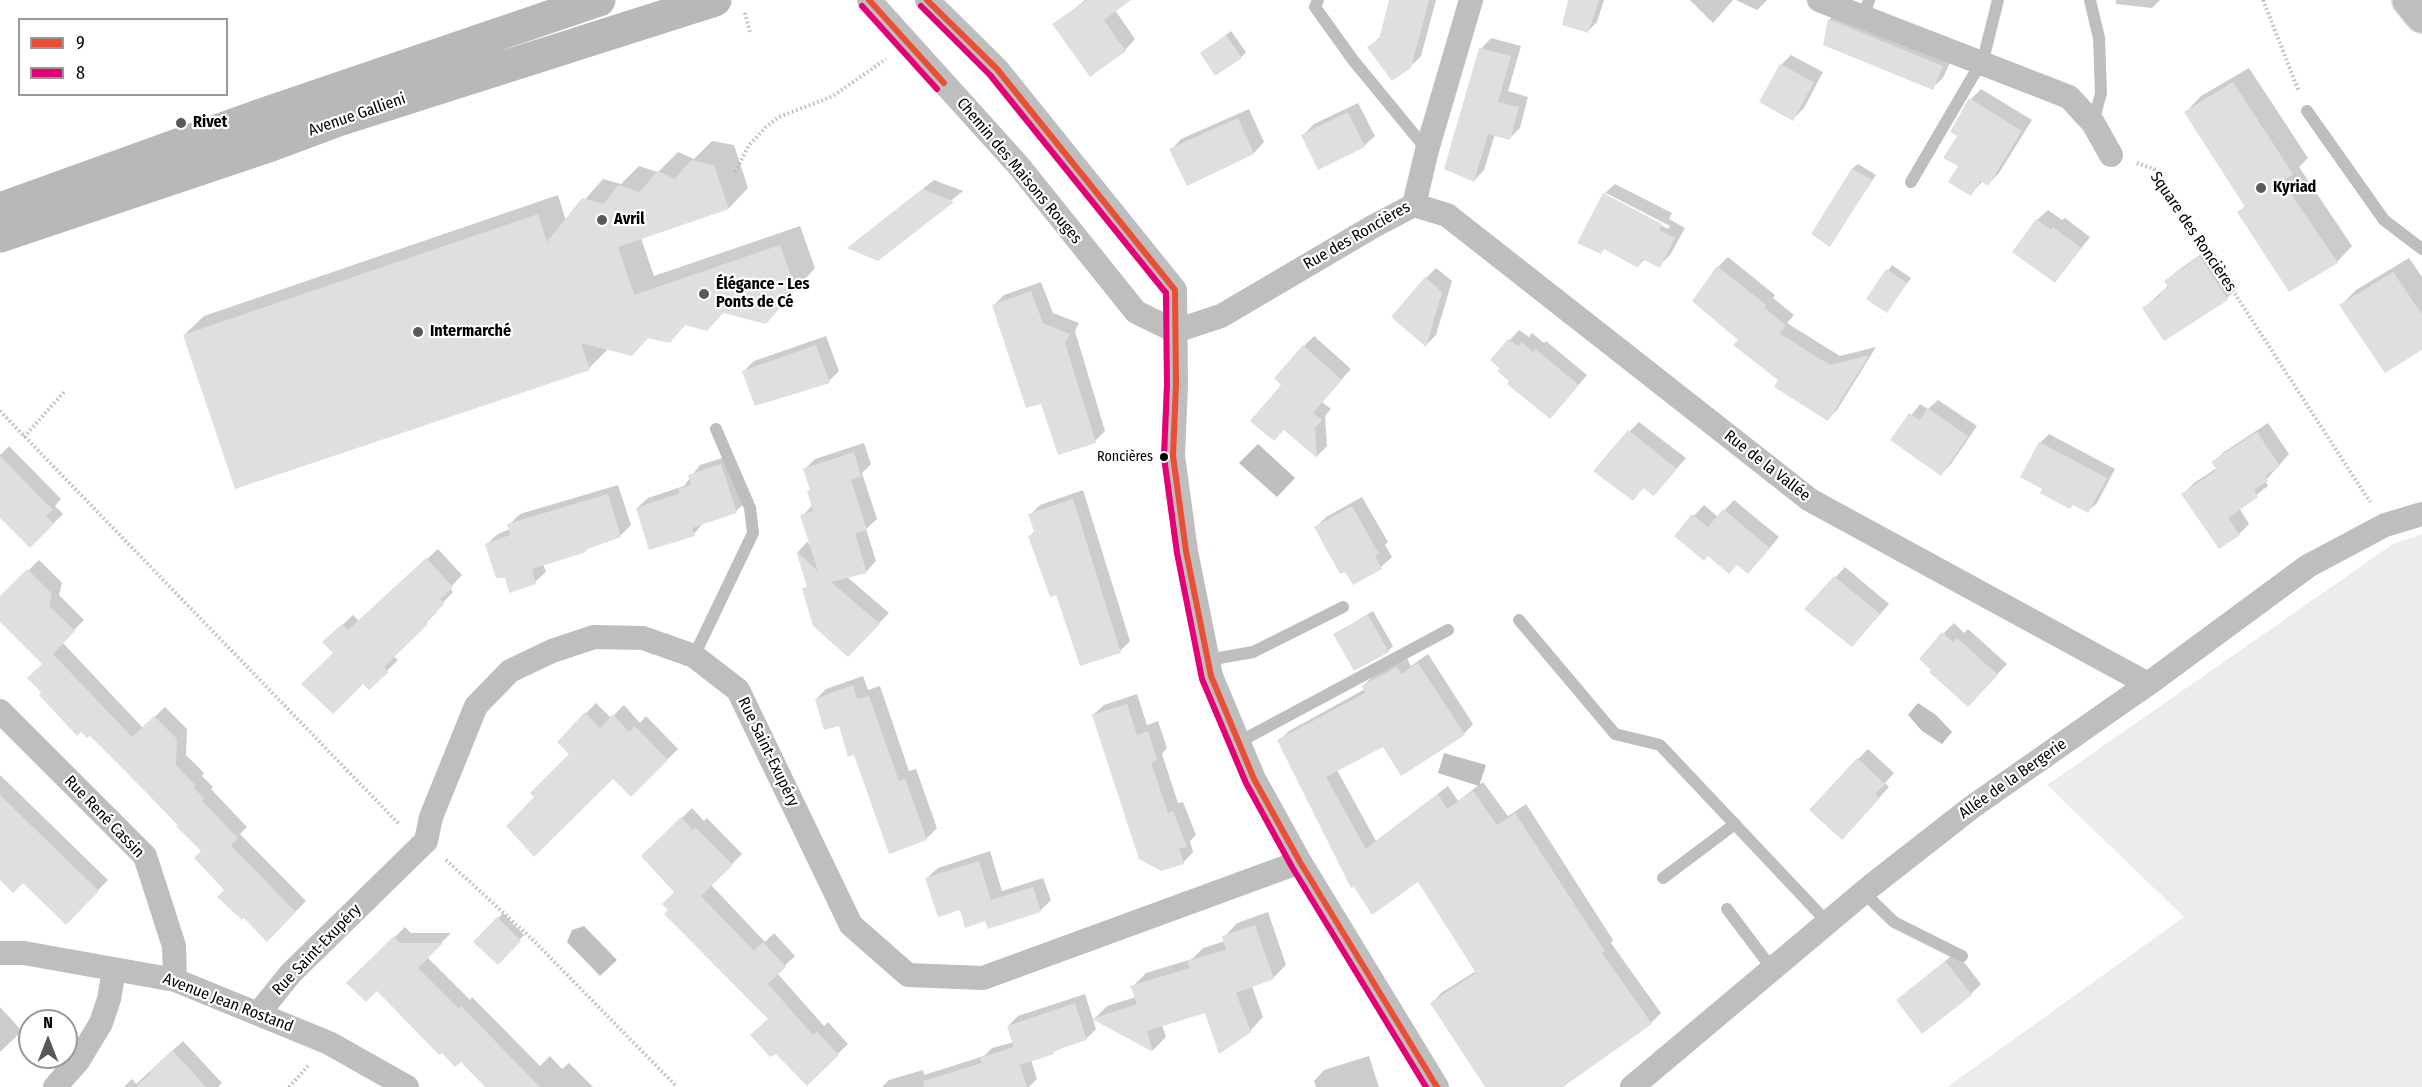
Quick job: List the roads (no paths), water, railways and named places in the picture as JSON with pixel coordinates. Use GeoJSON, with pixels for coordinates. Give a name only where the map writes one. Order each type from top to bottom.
{"type":"FeatureCollection","features":[{"type":"Feature","properties":{"kind":"highway"},"geometry":{"type":"LineString","coordinates":[[2409,0],[2422,16]]}},
{"type":"Feature","properties":{"kind":"main road","name":"Avenue Gallieni"},"geometry":{"type":"LineString","coordinates":[[0,236],[271,145],[338,120],[571,22],[599,0]]}},
{"type":"Feature","properties":{"kind":"main road","name":"Avenue Gallieni"},"geometry":{"type":"LineString","coordinates":[[0,209],[261,115],[571,22],[730,4]]}},
{"type":"Feature","properties":{"kind":"street","name":"Chemin des Maisons Rouges"},"geometry":{"type":"LineString","coordinates":[[869,0],[1018,165],[1136,312],[1175,331]]}},
{"type":"Feature","properties":{"kind":"street"},"geometry":{"type":"LineString","coordinates":[[927,0],[997,69],[1176,290],[1173,456],[1186,551],[1211,676],[1254,779],[1300,862],[1437,1087]]}},
{"type":"Feature","properties":{"kind":"street","name":"Rue des Roncières"},"geometry":{"type":"LineString","coordinates":[[1175,331],[1221,316],[1374,225],[1414,205],[1427,150],[1471,0]]}},
{"type":"Feature","properties":{"kind":"street"},"geometry":{"type":"LineString","coordinates":[[1819,0],[1866,9],[1982,64],[2069,97],[2093,123],[2111,155]]}},
{"type":"Feature","properties":{"kind":"street","name":"Rue de la Vallée"},"geometry":{"type":"LineString","coordinates":[[1414,205],[1447,215],[1810,500],[2148,684]]}},
{"type":"Feature","properties":{"kind":"street","name":"Allée de la Bergerie"},"geometry":{"type":"LineString","coordinates":[[1632,1087],[1864,893],[1972,807],[2148,684],[2308,566],[2385,525],[2422,514]]}},
{"type":"Feature","properties":{"kind":"street","name":"Rue Saint-Exupéry"},"geometry":{"type":"LineString","coordinates":[[258,1014],[291,973],[426,841],[431,816],[476,706],[510,671],[552,651],[594,637],[643,638],[694,656],[738,690],[851,925],[908,975],[983,978],[1300,862]]}},
{"type":"Feature","properties":{"kind":"street","name":"Rue René Cassin"},"geometry":{"type":"LineString","coordinates":[[0,711],[145,856],[174,946],[175,980]]}},
{"type":"Feature","properties":{"kind":"street","name":"Avenue Jean Rostand"},"geometry":{"type":"LineString","coordinates":[[0,953],[24,953],[175,980],[329,1043],[407,1087]]}},
{"type":"Feature","properties":{"kind":"street"},"geometry":{"type":"LineString","coordinates":[[55,1087],[78,1061],[96,1032],[109,999],[114,970]]}},
{"type":"Feature","properties":{"kind":"lane"},"geometry":{"type":"LineString","coordinates":[[1318,0],[1315,7],[1353,60],[1427,150]]}},
{"type":"Feature","properties":{"kind":"lane"},"geometry":{"type":"LineString","coordinates":[[1911,182],[1982,64],[1998,0]]}},
{"type":"Feature","properties":{"kind":"lane"},"geometry":{"type":"LineString","coordinates":[[2090,0],[2099,38],[2101,93],[2093,123]]}},
{"type":"Feature","properties":{"kind":"lane"},"geometry":{"type":"LineString","coordinates":[[2307,111],[2384,220],[2422,249]]}},
{"type":"Feature","properties":{"kind":"lane"},"geometry":{"type":"LineString","coordinates":[[694,656],[753,533],[750,508],[716,429]]}},
{"type":"Feature","properties":{"kind":"lane"},"geometry":{"type":"LineString","coordinates":[[1208,660],[1253,652],[1343,608]]}},
{"type":"Feature","properties":{"kind":"lane"},"geometry":{"type":"LineString","coordinates":[[1519,620],[1615,734],[1659,745],[1829,924]]}},
{"type":"Feature","properties":{"kind":"lane"},"geometry":{"type":"LineString","coordinates":[[1239,742],[1448,630]]}},
{"type":"Feature","properties":{"kind":"lane"},"geometry":{"type":"LineString","coordinates":[[1663,878],[1735,825]]}},
{"type":"Feature","properties":{"kind":"lane"},"geometry":{"type":"LineString","coordinates":[[1864,893],[1894,922],[1962,956]]}},
{"type":"Feature","properties":{"kind":"lane"},"geometry":{"type":"LineString","coordinates":[[1727,909],[1773,970]]}},
{"type":"Feature","properties":{"kind":"place","name":"Rivet"},"geometry":{"type":"Point","coordinates":[181,123]}},
{"type":"Feature","properties":{"kind":"place","name":"Kyriad"},"geometry":{"type":"Point","coordinates":[2261,188]}},
{"type":"Feature","properties":{"kind":"place","name":"Avril"},"geometry":{"type":"Point","coordinates":[602,220]}},
{"type":"Feature","properties":{"kind":"place","name":"Élégance - Les Ponts de Cé"},"geometry":{"type":"Point","coordinates":[704,294]}},
{"type":"Feature","properties":{"kind":"place","name":"Intermarché"},"geometry":{"type":"Point","coordinates":[418,332]}},
{"type":"Feature","properties":{"kind":"place","name":"Roncières"},"geometry":{"type":"Point","coordinates":[1164,457]}}]}
